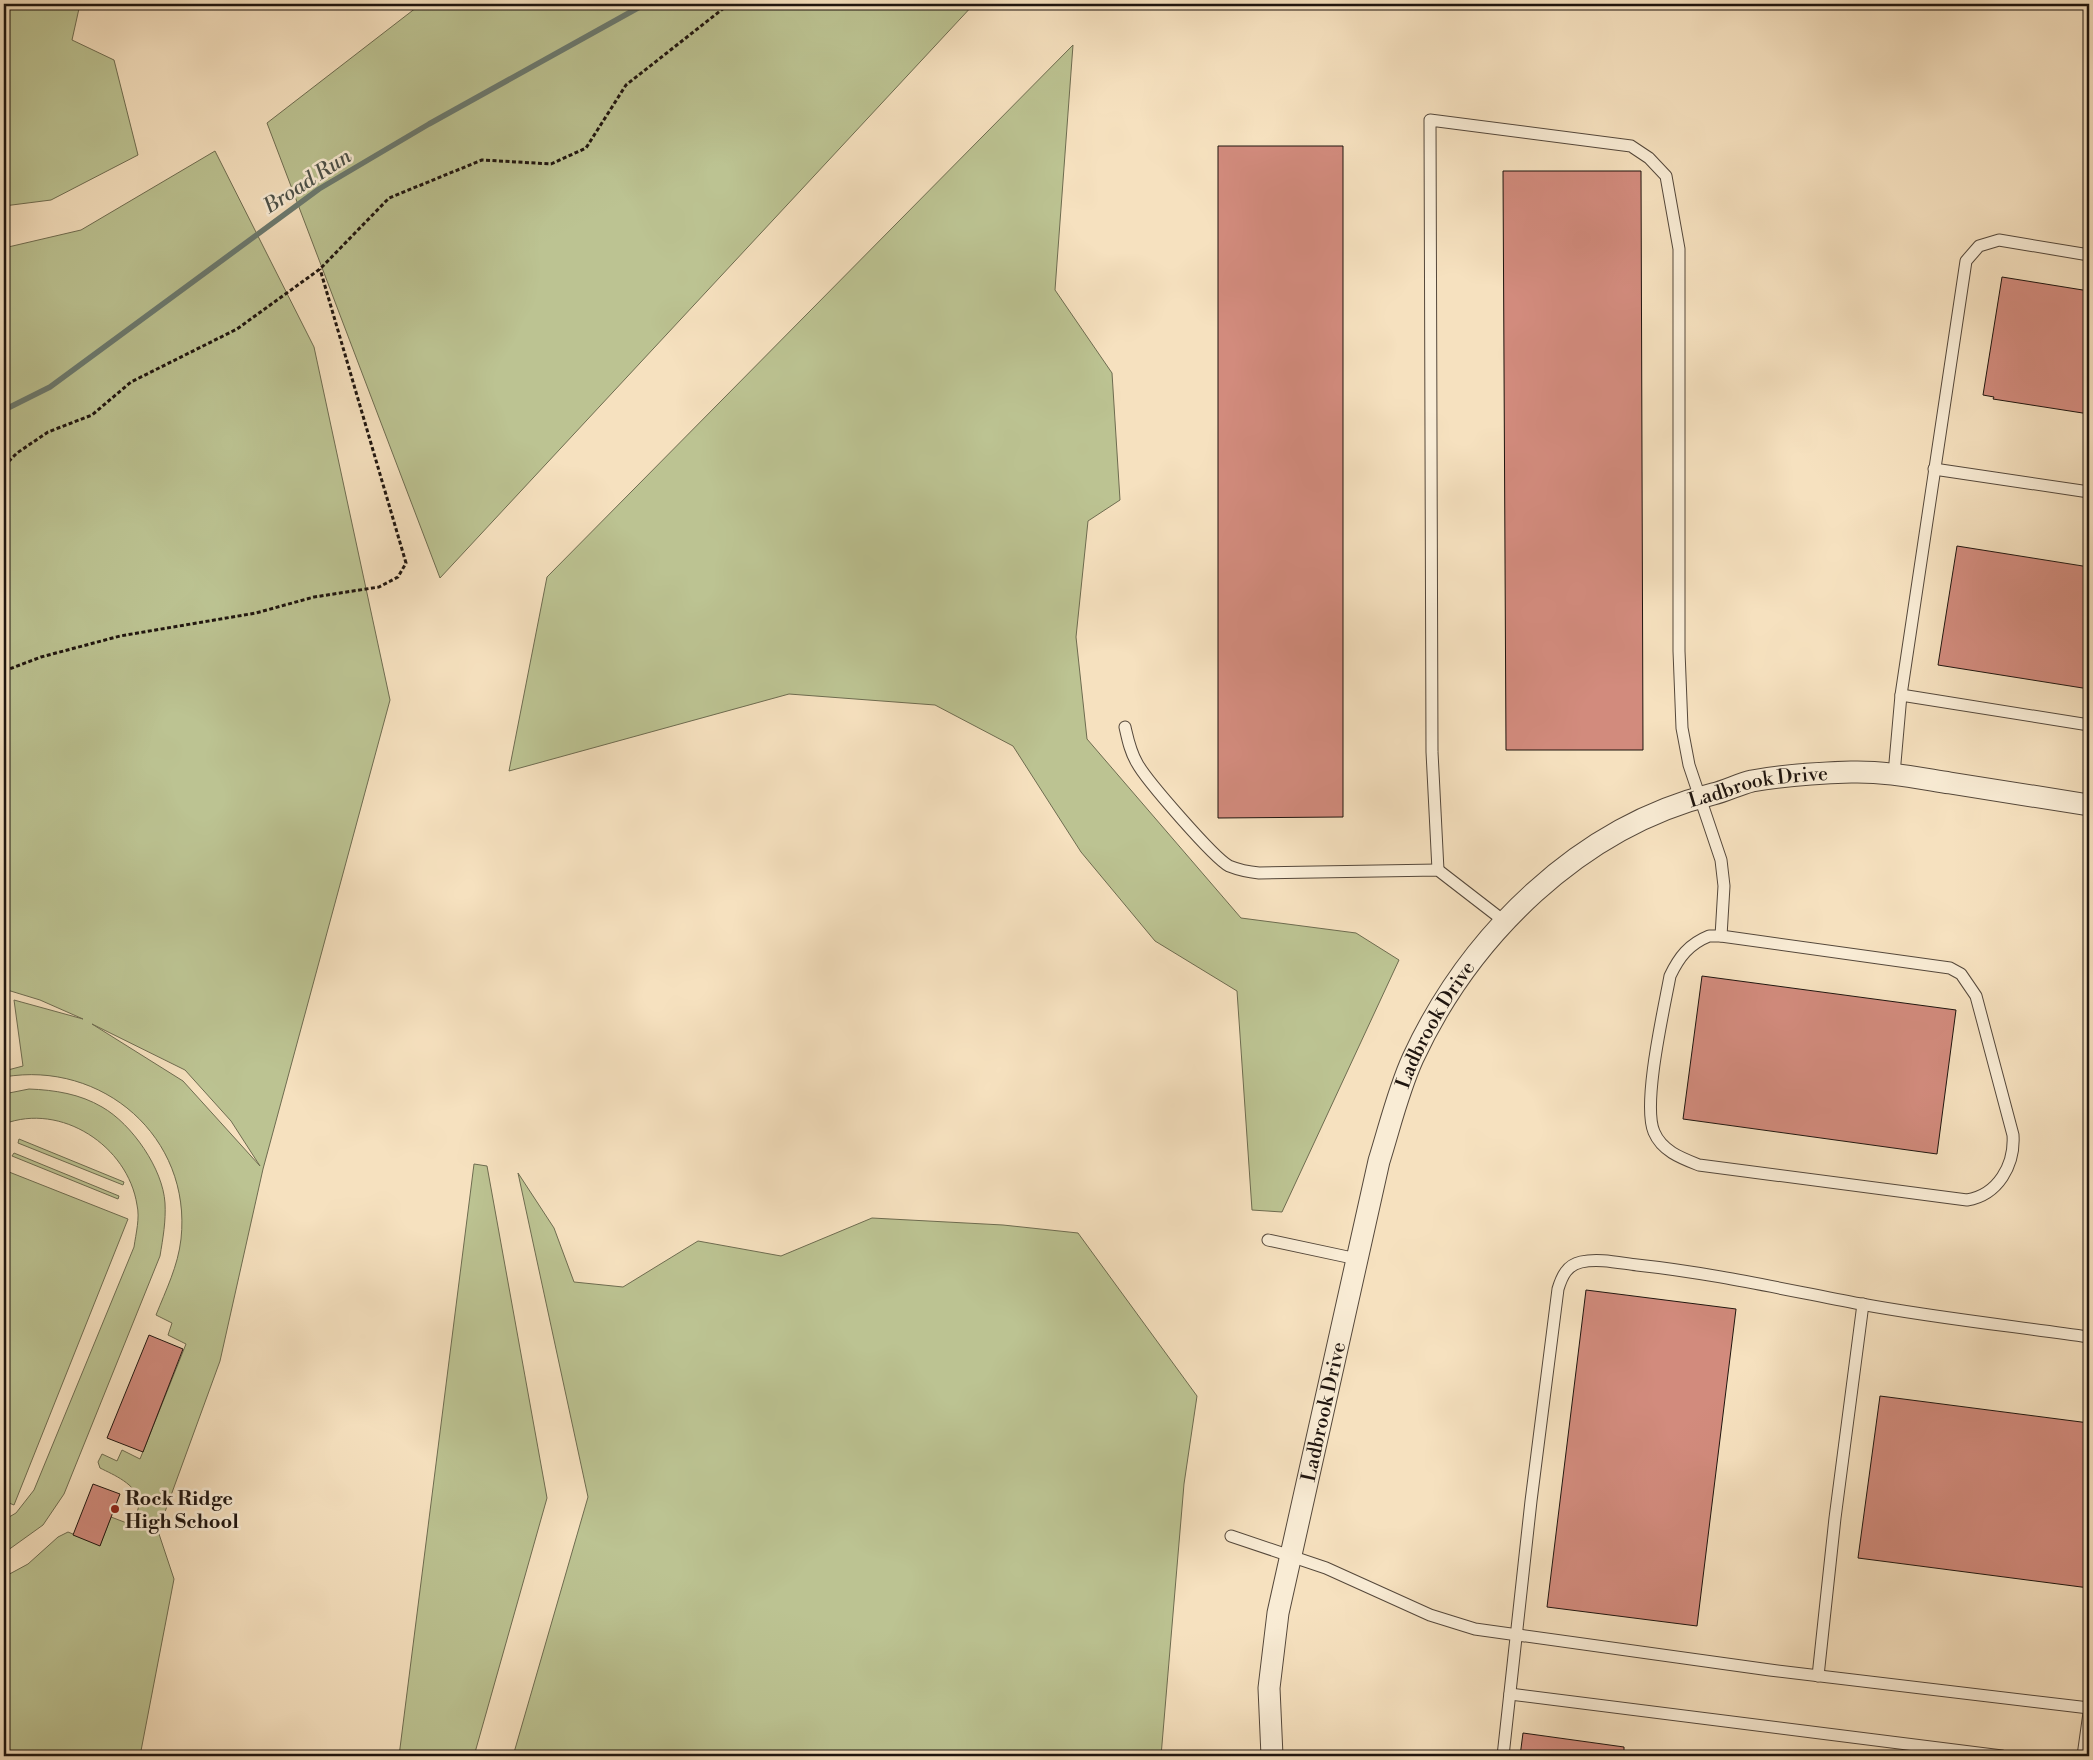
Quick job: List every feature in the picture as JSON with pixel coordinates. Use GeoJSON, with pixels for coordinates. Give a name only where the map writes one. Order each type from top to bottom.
{"type":"FeatureCollection","features":[{"type":"Feature","properties":{"kind":"street","name":"Ladbrook Drive"},"geometry":{"type":"LineString","coordinates":[[1272,1756],[1269,1688],[1278,1613],[1380,1161],[1401,1088],[1414,1056],[1452,987],[1504,922],[1565,867],[1598,844],[1646,819],[1699,796],[1751,782],[1802,775],[1853,772],[1894,774],[2089,805]]}},
{"type":"Feature","properties":{"kind":"lane"},"geometry":{"type":"LineString","coordinates":[[1438,870],[1432,723],[1430,120],[1632,146],[1649,158],[1666,176],[1679,249],[1679,651],[1682,728],[1689,765],[1721,860],[1724,886],[1721,936]]}},
{"type":"Feature","properties":{"kind":"lane"},"geometry":{"type":"LineString","coordinates":[[1894,774],[1902,695],[1966,261],[1979,246],[1998,240],[2089,254]]}},
{"type":"Feature","properties":{"kind":"lane"},"geometry":{"type":"LineString","coordinates":[[1934,469],[2089,492]]}},
{"type":"Feature","properties":{"kind":"lane"},"geometry":{"type":"LineString","coordinates":[[1902,695],[2089,725]]}},
{"type":"Feature","properties":{"kind":"lane"},"geometry":{"type":"LineString","coordinates":[[1125,727],[1129,747],[1151,783],[1211,850],[1228,865],[1245,871],[1259,873],[1438,870],[1504,922]]}},
{"type":"Feature","properties":{"kind":"lane"},"geometry":{"type":"LineString","coordinates":[[1709,936],[1721,936],[1950,968],[1961,974],[1976,996],[2013,1135],[2014,1151],[2011,1163],[1993,1189],[1980,1198],[1967,1200],[1699,1165],[1679,1158],[1666,1148],[1655,1133],[1650,1118],[1650,1097],[1670,976],[1678,960],[1696,941],[1709,936]]}},
{"type":"Feature","properties":{"kind":"lane"},"geometry":{"type":"LineString","coordinates":[[1268,1240],[1357,1260]]}},
{"type":"Feature","properties":{"kind":"lane"},"geometry":{"type":"LineString","coordinates":[[1503,1756],[1532,1491],[1558,1289],[1562,1276],[1570,1267],[1580,1262],[1594,1260],[1665,1268],[1774,1285],[1863,1304],[2089,1337]]}},
{"type":"Feature","properties":{"kind":"lane"},"geometry":{"type":"LineString","coordinates":[[1818,1676],[1835,1518],[1863,1304]]}},
{"type":"Feature","properties":{"kind":"lane"},"geometry":{"type":"LineString","coordinates":[[1231,1536],[1349,1577],[1450,1623],[1517,1636],[1818,1676],[2089,1708]]}},
{"type":"Feature","properties":{"kind":"lane"},"geometry":{"type":"LineString","coordinates":[[1510,1694],[2002,1756]]}},
{"type":"Feature","properties":{"kind":"lane"},"geometry":{"type":"LineString","coordinates":[[2083,1756],[2089,1713]]}},
{"type":"Feature","properties":{"kind":"path"},"geometry":{"type":"LineString","coordinates":[[4,466],[17,453],[48,432],[92,416],[131,382],[237,329],[320,269],[389,198],[482,160],[551,164],[586,148],[626,85],[729,4]]}},
{"type":"Feature","properties":{"kind":"path"},"geometry":{"type":"LineString","coordinates":[[4,671],[41,657],[120,636],[256,613],[314,597],[379,587],[398,577],[406,563],[320,269]]}},
{"type":"Feature","properties":{"kind":"green space"},"geometry":{"type":"Polygon","coordinates":[[[4,4],[80,4],[72,40],[114,60],[138,155],[51,200],[4,206],[4,4]]]}},
{"type":"Feature","properties":{"kind":"green space"},"geometry":{"type":"Polygon","coordinates":[[[421,4],[974,4],[440,578],[267,123],[421,4]]]}},
{"type":"Feature","properties":{"kind":"green space"},"geometry":{"type":"Polygon","coordinates":[[[1073,45],[1055,290],[1112,373],[1120,500],[1088,521],[1076,637],[1087,739],[1241,918],[1356,933],[1399,960],[1282,1212],[1252,1210],[1237,991],[1155,941],[1081,852],[1013,746],[935,705],[789,694],[509,771],[547,577],[1073,45]]]}},
{"type":"Feature","properties":{"kind":"green space"},"geometry":{"type":"Polygon","coordinates":[[[215,151],[314,347],[390,700],[263,1169],[220,1361],[158,1531],[174,1579],[140,1756],[4,1756],[4,1577],[28,1564],[58,1537],[68,1532],[100,1545],[111,1517],[132,1525],[139,1507],[137,1495],[124,1481],[100,1468],[98,1462],[102,1454],[117,1461],[122,1450],[140,1459],[186,1344],[168,1335],[172,1323],[156,1315],[168,1287],[179,1249],[181,1239],[181,1202],[172,1168],[156,1138],[133,1113],[106,1094],[75,1081],[40,1075],[4,1077],[4,1071],[23,1066],[14,1000],[83,1019],[40,1000],[4,989],[4,248],[81,230],[215,151]],[[92,1024],[183,1081],[260,1166],[231,1121],[185,1070],[92,1024]]]}},
{"type":"Feature","properties":{"kind":"green space"},"geometry":{"type":"Polygon","coordinates":[[[29,1089],[48,1090],[85,1099],[102,1107],[124,1124],[144,1149],[159,1176],[165,1203],[165,1216],[160,1256],[64,1494],[43,1525],[4,1553],[4,1520],[16,1513],[34,1490],[134,1247],[138,1220],[138,1210],[131,1184],[120,1164],[106,1148],[89,1134],[69,1124],[48,1119],[26,1119],[4,1124],[4,1094],[29,1089]]]}},
{"type":"Feature","properties":{"kind":"green space"},"geometry":{"type":"Polygon","coordinates":[[[19,1139],[124,1182],[123,1185],[18,1143],[19,1139]]]}},
{"type":"Feature","properties":{"kind":"green space"},"geometry":{"type":"Polygon","coordinates":[[[14,1153],[119,1196],[118,1199],[12,1156],[14,1153]]]}},
{"type":"Feature","properties":{"kind":"green space"},"geometry":{"type":"Polygon","coordinates":[[[474,1164],[487,1166],[547,1498],[474,1756],[399,1756],[474,1164]]]}},
{"type":"Feature","properties":{"kind":"green space"},"geometry":{"type":"Polygon","coordinates":[[[4,1170],[128,1219],[14,1505],[4,1501],[4,1170]]]}},
{"type":"Feature","properties":{"kind":"green space"},"geometry":{"type":"Polygon","coordinates":[[[518,1173],[554,1228],[574,1282],[623,1287],[698,1241],[781,1256],[872,1218],[1003,1225],[1078,1233],[1197,1396],[1184,1484],[1161,1756],[513,1756],[588,1497],[518,1173]]]}},
{"type":"Feature","properties":{"kind":"building"},"geometry":{"type":"Polygon","coordinates":[[[1218,146],[1343,146],[1343,817],[1218,818],[1218,146]]]}},
{"type":"Feature","properties":{"kind":"building"},"geometry":{"type":"Polygon","coordinates":[[[1503,171],[1641,171],[1643,750],[1506,750],[1503,171]]]}},
{"type":"Feature","properties":{"kind":"building"},"geometry":{"type":"Polygon","coordinates":[[[2002,277],[2089,291],[2089,414],[1993,399],[1994,397],[1983,395],[2002,277]]]}},
{"type":"Feature","properties":{"kind":"building"},"geometry":{"type":"Polygon","coordinates":[[[1957,546],[2089,567],[2089,689],[1938,665],[1957,546]]]}},
{"type":"Feature","properties":{"kind":"building"},"geometry":{"type":"Polygon","coordinates":[[[1702,976],[1956,1010],[1937,1154],[1683,1119],[1702,976]]]}},
{"type":"Feature","properties":{"kind":"building"},"geometry":{"type":"Polygon","coordinates":[[[1586,1290],[1736,1309],[1697,1626],[1547,1607],[1586,1290]]]}},
{"type":"Feature","properties":{"kind":"building"},"geometry":{"type":"Polygon","coordinates":[[[149,1335],[183,1349],[143,1452],[107,1438],[149,1335]]]}},
{"type":"Feature","properties":{"kind":"building"},"geometry":{"type":"Polygon","coordinates":[[[1880,1396],[2089,1423],[2089,1588],[1858,1558],[1880,1396]]]}},
{"type":"Feature","properties":{"kind":"building"},"geometry":{"type":"Polygon","coordinates":[[[93,1484],[120,1494],[100,1546],[73,1535],[93,1484]]]}},
{"type":"Feature","properties":{"kind":"building"},"geometry":{"type":"Polygon","coordinates":[[[1523,1733],[1624,1747],[1624,1756],[1520,1756],[1523,1733]]]}},
{"type":"Feature","properties":{"kind":"waterway","name":"Broad Run"},"geometry":{"type":"LineString","coordinates":[[4,410],[50,387],[319,189],[429,124],[645,4]]}},
{"type":"Feature","properties":{"kind":"place","name":"Rock Ridge High School"},"geometry":{"type":"Point","coordinates":[115,1509]}}]}
